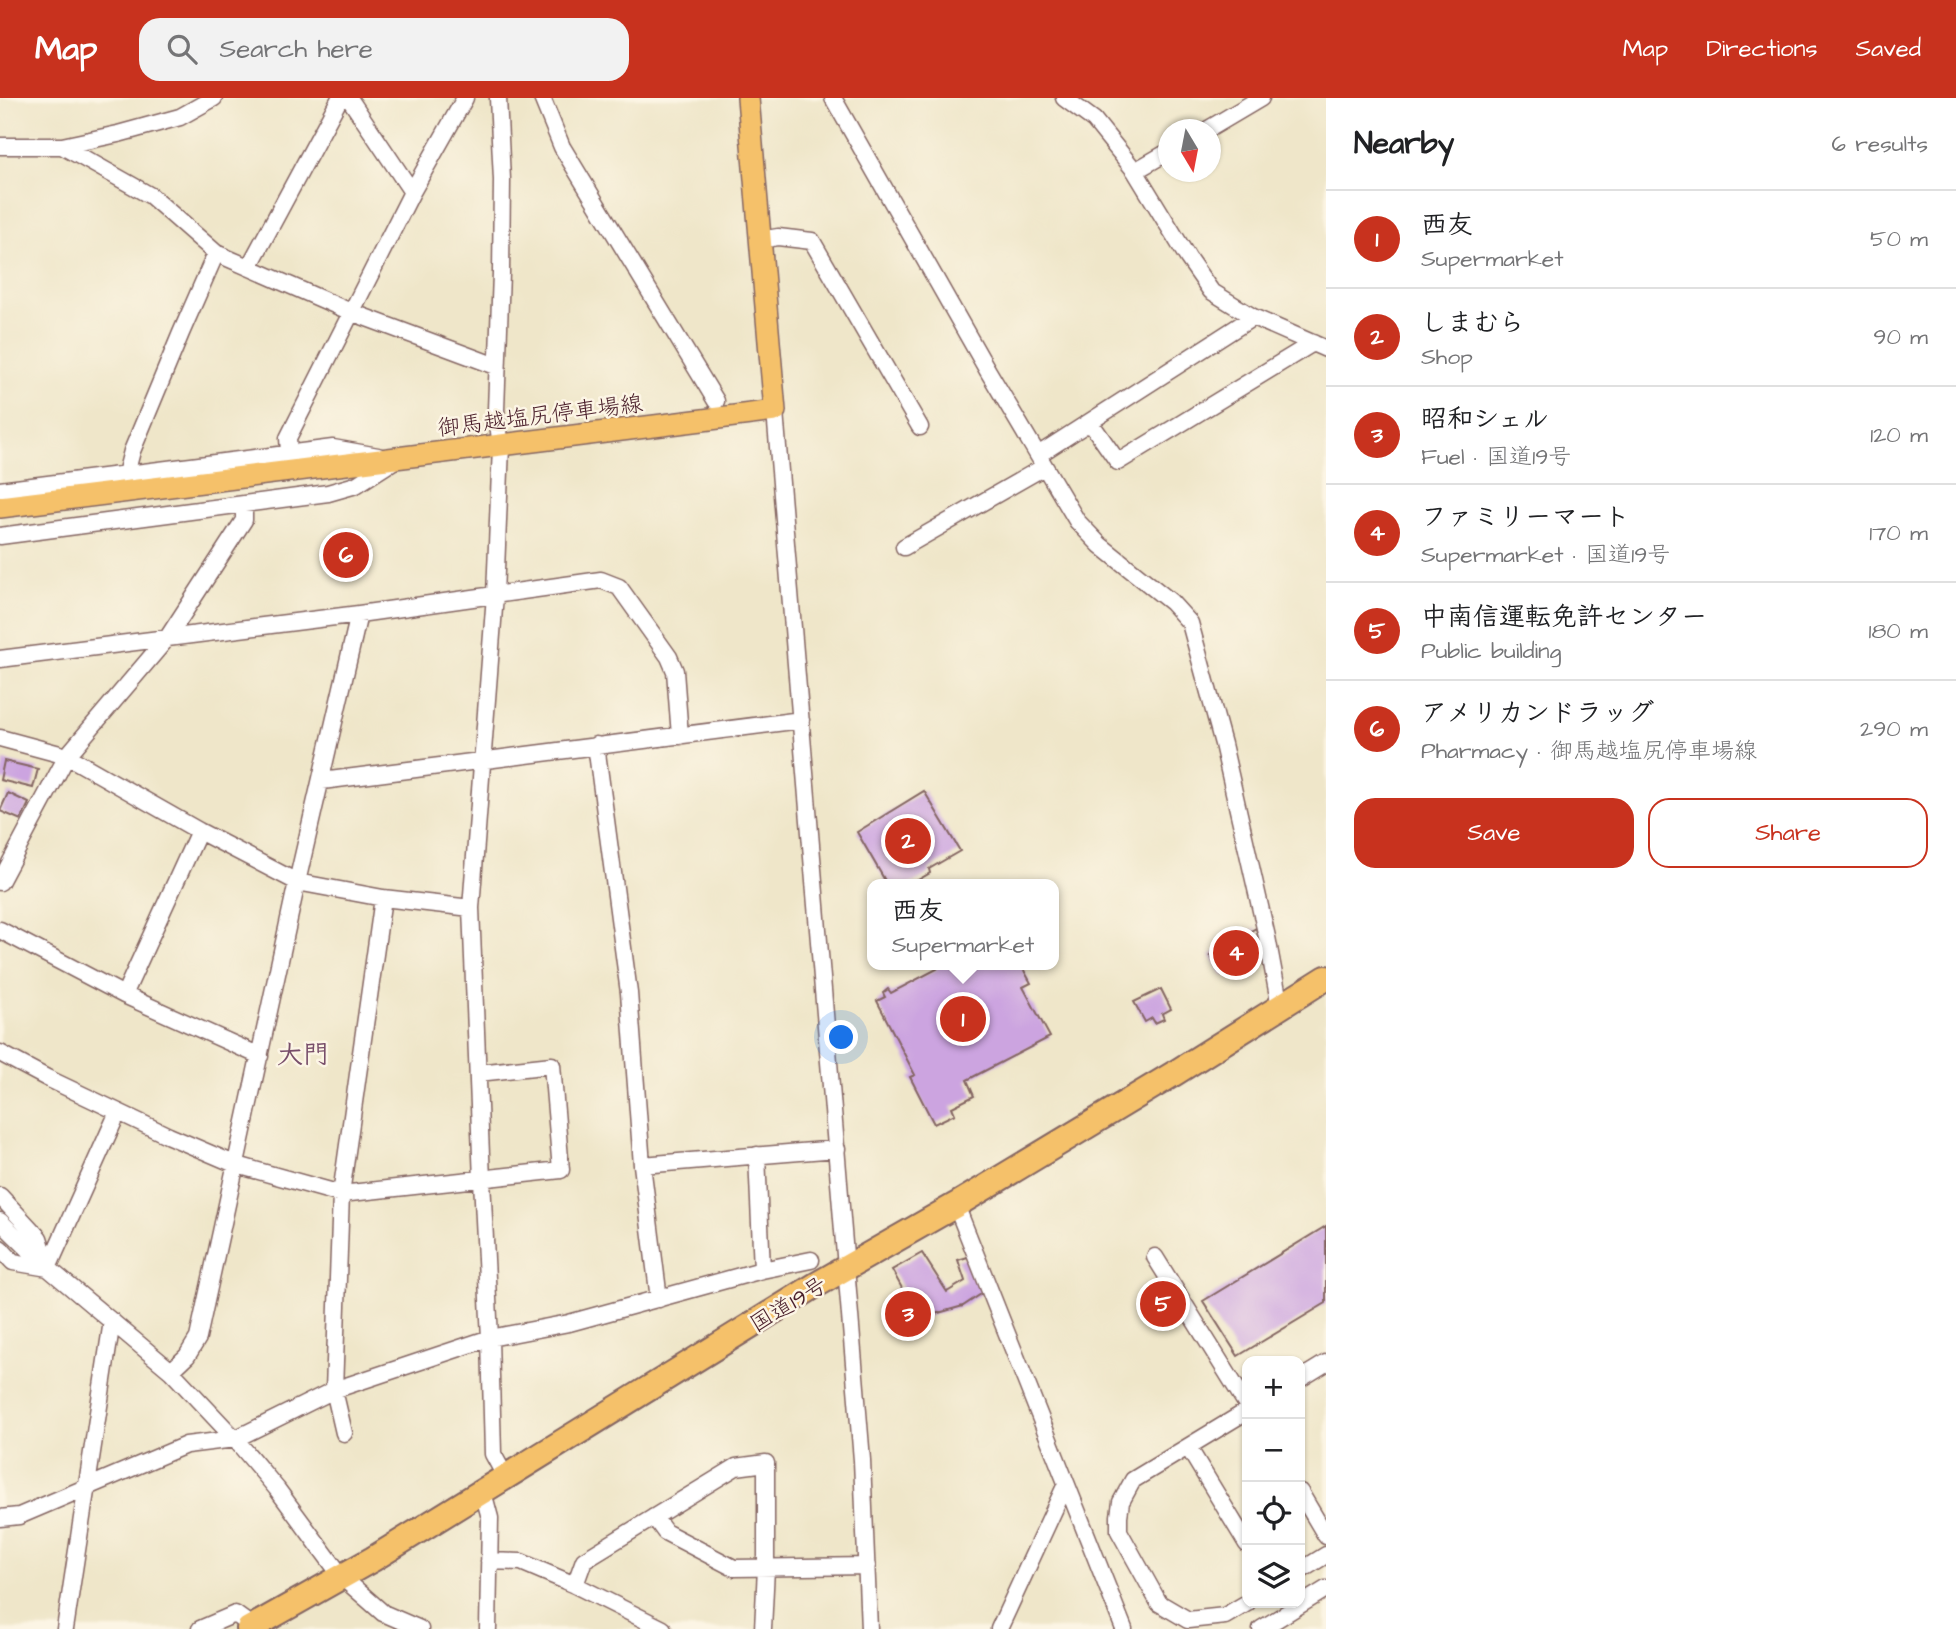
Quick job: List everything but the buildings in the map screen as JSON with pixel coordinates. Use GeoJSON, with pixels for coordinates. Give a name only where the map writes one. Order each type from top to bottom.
{"type":"FeatureCollection","features":[{"type":"Feature","properties":{"kind":"highway","name":"国道19号"},"geometry":{"type":"LineString","coordinates":[[251,1628],[281,1621],[342,1577],[505,1476],[1163,1080],[1326,978]]}},
{"type":"Feature","properties":{"kind":"main road"},"geometry":{"type":"LineString","coordinates":[[748,98],[775,411]]}},
{"type":"Feature","properties":{"kind":"main road","name":"御馬越塩尻停車場線"},"geometry":{"type":"LineString","coordinates":[[0,508],[775,411]]}},
{"type":"Feature","properties":{"kind":"street"},"geometry":{"type":"LineString","coordinates":[[0,146],[62,146],[180,117],[214,98]]}},
{"type":"Feature","properties":{"kind":"street"},"geometry":{"type":"LineString","coordinates":[[249,267],[340,98]]}},
{"type":"Feature","properties":{"kind":"street"},"geometry":{"type":"LineString","coordinates":[[349,98],[412,192]]}},
{"type":"Feature","properties":{"kind":"street"},"geometry":{"type":"LineString","coordinates":[[289,453],[288,438],[412,192],[464,98]]}},
{"type":"Feature","properties":{"kind":"street"},"geometry":{"type":"LineString","coordinates":[[498,98],[502,260],[496,410],[501,446],[495,595],[471,908],[491,1338],[493,1454],[505,1476]]}},
{"type":"Feature","properties":{"kind":"street"},"geometry":{"type":"LineString","coordinates":[[542,98],[562,147],[716,401]]}},
{"type":"Feature","properties":{"kind":"street"},"geometry":{"type":"LineString","coordinates":[[833,98],[988,371],[1077,521],[1100,545],[1171,601],[1189,623],[1223,744],[1267,937],[1280,1007]]}},
{"type":"Feature","properties":{"kind":"street"},"geometry":{"type":"LineString","coordinates":[[1064,98],[1094,120],[1135,171],[1211,291],[1254,317],[1320,346]]}},
{"type":"Feature","properties":{"kind":"street"},"geometry":{"type":"LineString","coordinates":[[1221,122],[1261,98]]}},
{"type":"Feature","properties":{"kind":"street"},"geometry":{"type":"LineString","coordinates":[[62,146],[151,196],[216,253],[351,312],[496,366]]}},
{"type":"Feature","properties":{"kind":"street"},"geometry":{"type":"LineString","coordinates":[[1135,171],[1158,158]]}},
{"type":"Feature","properties":{"kind":"street"},"geometry":{"type":"LineString","coordinates":[[760,240],[778,237],[812,241],[920,427]]}},
{"type":"Feature","properties":{"kind":"street"},"geometry":{"type":"LineString","coordinates":[[126,474],[132,451],[216,253]]}},
{"type":"Feature","properties":{"kind":"street"},"geometry":{"type":"LineString","coordinates":[[904,547],[1041,461],[1090,422],[1254,317]]}},
{"type":"Feature","properties":{"kind":"street"},"geometry":{"type":"LineString","coordinates":[[1090,422],[1118,462],[1320,346]]}},
{"type":"Feature","properties":{"kind":"street"},"geometry":{"type":"LineString","coordinates":[[775,411],[862,1460],[869,1629]]}},
{"type":"Feature","properties":{"kind":"street"},"geometry":{"type":"LineString","coordinates":[[0,491],[333,448],[397,459]]}},
{"type":"Feature","properties":{"kind":"street"},"geometry":{"type":"LineString","coordinates":[[0,536],[328,494],[356,485],[397,459]]}},
{"type":"Feature","properties":{"kind":"street"},"geometry":{"type":"LineString","coordinates":[[0,882],[67,756],[168,637],[244,520],[244,505]]}},
{"type":"Feature","properties":{"kind":"street"},"geometry":{"type":"LineString","coordinates":[[0,659],[359,614],[601,580],[619,587],[669,657],[675,671],[680,736]]}},
{"type":"Feature","properties":{"kind":"street"},"geometry":{"type":"LineString","coordinates":[[171,1371],[187,1356],[198,1338],[297,882],[359,614]]}},
{"type":"Feature","properties":{"kind":"street"},"geometry":{"type":"LineString","coordinates":[[322,781],[801,720]]}},
{"type":"Feature","properties":{"kind":"street"},"geometry":{"type":"LineString","coordinates":[[0,738],[67,756],[199,831],[297,882],[383,898],[471,908]]}},
{"type":"Feature","properties":{"kind":"street"},"geometry":{"type":"LineString","coordinates":[[596,745],[629,993],[642,1166],[659,1299]]}},
{"type":"Feature","properties":{"kind":"street"},"geometry":{"type":"LineString","coordinates":[[124,995],[199,831]]}},
{"type":"Feature","properties":{"kind":"street"},"geometry":{"type":"LineString","coordinates":[[344,1433],[334,1390],[341,1194],[383,898]]}},
{"type":"Feature","properties":{"kind":"street"},"geometry":{"type":"LineString","coordinates":[[0,930],[124,995],[260,1056]]}},
{"type":"Feature","properties":{"kind":"street"},"geometry":{"type":"LineString","coordinates":[[0,1053],[118,1112],[237,1164],[341,1194],[561,1170],[552,1065],[478,1073]]}},
{"type":"Feature","properties":{"kind":"street"},"geometry":{"type":"LineString","coordinates":[[48,1268],[118,1112]]}},
{"type":"Feature","properties":{"kind":"street"},"geometry":{"type":"LineString","coordinates":[[642,1166],[837,1149]]}},
{"type":"Feature","properties":{"kind":"street"},"geometry":{"type":"LineString","coordinates":[[757,1155],[762,1270]]}},
{"type":"Feature","properties":{"kind":"street"},"geometry":{"type":"LineString","coordinates":[[0,1196],[39,1238],[48,1268]]}},
{"type":"Feature","properties":{"kind":"street"},"geometry":{"type":"LineString","coordinates":[[956,1205],[1124,1629]]}},
{"type":"Feature","properties":{"kind":"street"},"geometry":{"type":"LineString","coordinates":[[0,1221],[48,1268],[171,1371],[235,1439],[277,1489],[342,1577],[383,1613],[420,1629]]}},
{"type":"Feature","properties":{"kind":"street"},"geometry":{"type":"LineString","coordinates":[[0,1248],[13,1262],[48,1268]]}},
{"type":"Feature","properties":{"kind":"street"},"geometry":{"type":"LineString","coordinates":[[1156,1257],[1242,1397]]}},
{"type":"Feature","properties":{"kind":"street"},"geometry":{"type":"LineString","coordinates":[[0,1518],[19,1516],[186,1445],[235,1439],[334,1390],[491,1338],[569,1323],[762,1270],[811,1260]]}},
{"type":"Feature","properties":{"kind":"street"},"geometry":{"type":"LineString","coordinates":[[65,1629],[112,1321]]}},
{"type":"Feature","properties":{"kind":"street"},"geometry":{"type":"LineString","coordinates":[[1305,1376],[1326,1363]]}},
{"type":"Feature","properties":{"kind":"street"},"geometry":{"type":"LineString","coordinates":[[1242,1414],[1133,1480],[1121,1502],[1119,1531],[1159,1603],[1188,1620],[1224,1616],[1242,1606]]}},
{"type":"Feature","properties":{"kind":"street"},"geometry":{"type":"LineString","coordinates":[[1188,1447],[1242,1536]]}},
{"type":"Feature","properties":{"kind":"street"},"geometry":{"type":"LineString","coordinates":[[575,1585],[584,1560],[736,1467],[766,1462],[763,1629]]}},
{"type":"Feature","properties":{"kind":"street"},"geometry":{"type":"LineString","coordinates":[[999,1629],[1066,1484]]}},
{"type":"Feature","properties":{"kind":"street"},"geometry":{"type":"LineString","coordinates":[[480,1492],[489,1518],[488,1629]]}},
{"type":"Feature","properties":{"kind":"street"},"geometry":{"type":"LineString","coordinates":[[1305,1500],[1326,1536]]}},
{"type":"Feature","properties":{"kind":"street"},"geometry":{"type":"LineString","coordinates":[[653,1517],[665,1532],[734,1569],[867,1566]]}},
{"type":"Feature","properties":{"kind":"street"},"geometry":{"type":"LineString","coordinates":[[1305,1568],[1326,1555]]}},
{"type":"Feature","properties":{"kind":"street"},"geometry":{"type":"LineString","coordinates":[[489,1561],[521,1562],[575,1585],[663,1629]]}},
{"type":"Feature","properties":{"kind":"street"},"geometry":{"type":"LineString","coordinates":[[1261,1629],[1326,1589]]}},
{"type":"Feature","properties":{"kind":"street"},"geometry":{"type":"LineString","coordinates":[[200,1629],[235,1614],[251,1628]]}},
{"type":"Feature","properties":{"kind":"place","name":"アメリカンドラッグ"},"geometry":{"type":"Point","coordinates":[346,555]}},
{"type":"Feature","properties":{"kind":"place","name":"しまむら"},"geometry":{"type":"Point","coordinates":[908,841]}},
{"type":"Feature","properties":{"kind":"place","name":"ファミリーマート"},"geometry":{"type":"Point","coordinates":[1236,953]}},
{"type":"Feature","properties":{"kind":"place","name":"西友"},"geometry":{"type":"Point","coordinates":[963,1019]}},
{"type":"Feature","properties":{"kind":"place","name":"中南信運転免許センター"},"geometry":{"type":"Point","coordinates":[1163,1304]}},
{"type":"Feature","properties":{"kind":"place","name":"昭和シェル"},"geometry":{"type":"Point","coordinates":[908,1314]}},
{"type":"Feature","properties":{"kind":"district","name":"大門"},"geometry":{"type":"Point","coordinates":[303,1054]}}]}
